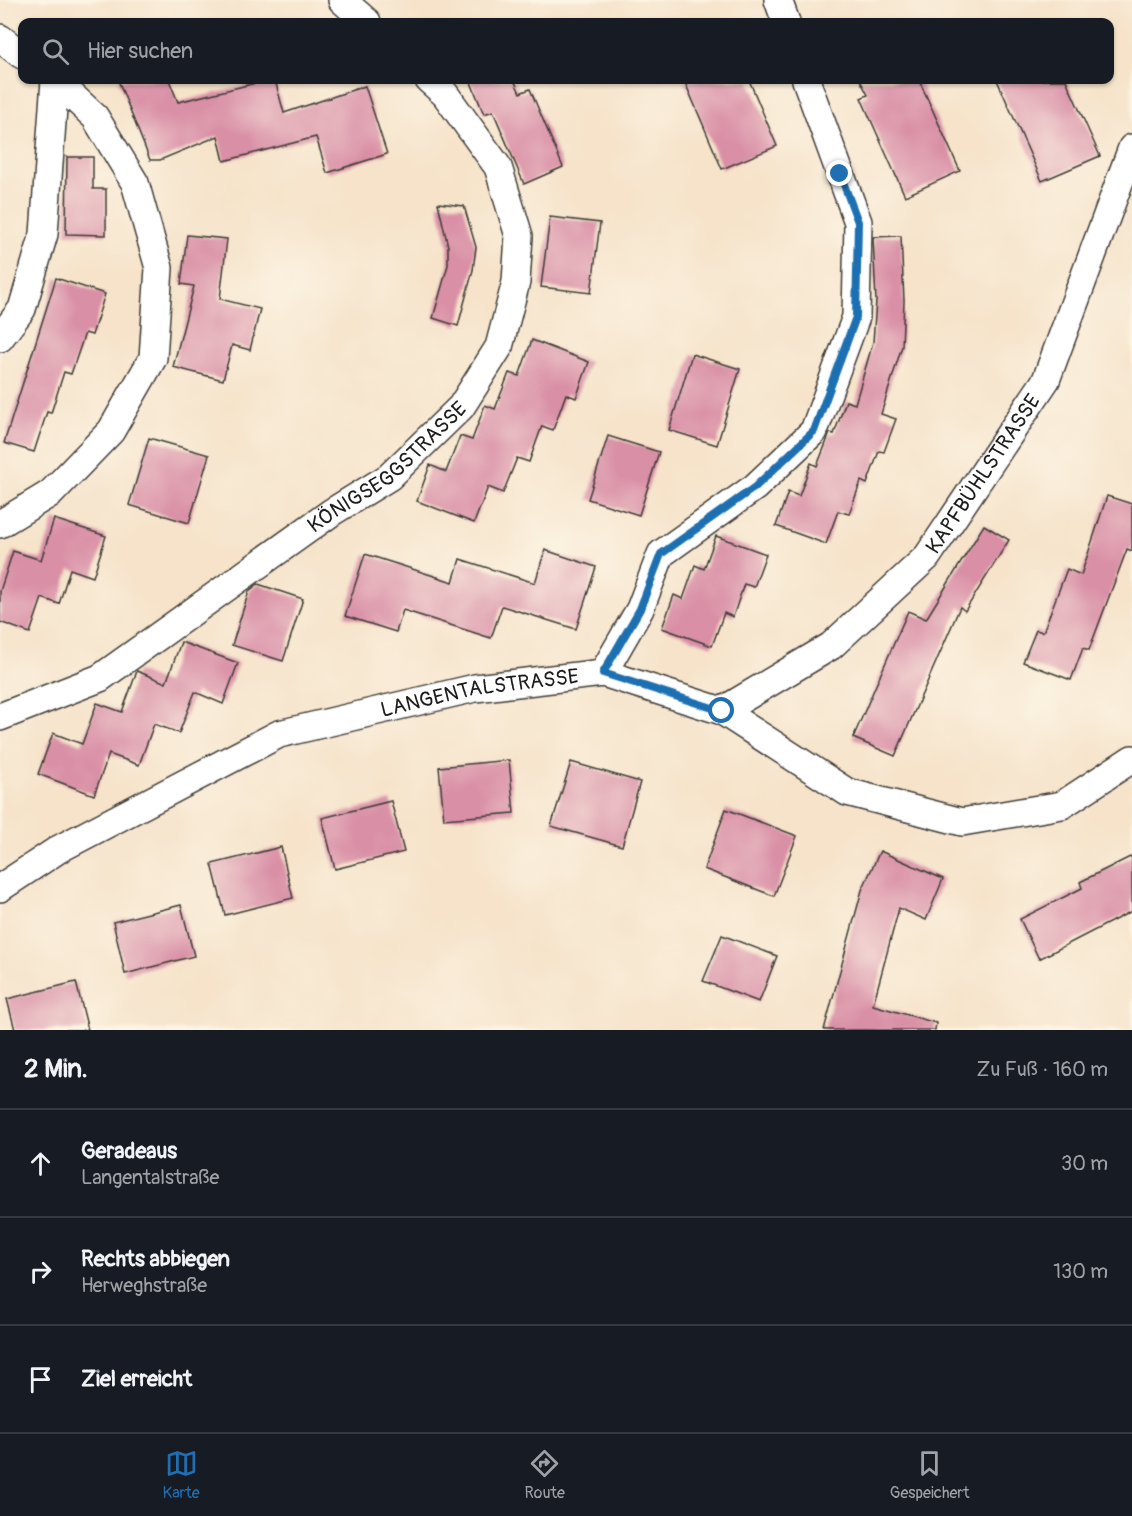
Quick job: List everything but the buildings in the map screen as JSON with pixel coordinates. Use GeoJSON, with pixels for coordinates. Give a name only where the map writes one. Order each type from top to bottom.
{"type":"FeatureCollection","features":[{"type":"Feature","properties":{"kind":"street"},"geometry":{"type":"LineString","coordinates":[[342,0],[362,18]]}},
{"type":"Feature","properties":{"kind":"street"},"geometry":{"type":"LineString","coordinates":[[778,0],[785,18]]}},
{"type":"Feature","properties":{"kind":"street"},"geometry":{"type":"LineString","coordinates":[[0,38],[18,52]]}},
{"type":"Feature","properties":{"kind":"street"},"geometry":{"type":"LineString","coordinates":[[0,338],[22,309],[44,234],[55,84]]}},
{"type":"Feature","properties":{"kind":"street"},"geometry":{"type":"LineString","coordinates":[[0,524],[51,493],[111,431],[153,358],[159,268],[135,183],[95,117],[59,84]]}},
{"type":"Feature","properties":{"kind":"street","name":"KÖNIGSEGGSTRASSE"},"geometry":{"type":"LineString","coordinates":[[0,717],[100,678],[332,512],[389,477],[461,407],[500,347],[516,282],[519,236],[498,167],[445,94],[434,84]]}},
{"type":"Feature","properties":{"kind":"street"},"geometry":{"type":"LineString","coordinates":[[603,673],[640,609],[661,554],[755,487],[814,431],[856,317],[858,222],[807,84]]}},
{"type":"Feature","properties":{"kind":"street","name":"KAPFBÜHLSTRASSE"},"geometry":{"type":"LineString","coordinates":[[722,711],[831,646],[927,557],[1046,380],[1132,148]]}},
{"type":"Feature","properties":{"kind":"street","name":"LANGENTALSTRASSE"},"geometry":{"type":"LineString","coordinates":[[0,888],[59,849],[279,734],[475,688],[603,673],[722,711],[847,792],[963,822],[1062,805],[1132,759]]}},
{"type":"Feature","properties":{"kind":"route"},"geometry":{"type":"LineString","coordinates":[[722,711],[603,673],[640,609],[661,554],[755,487],[814,431],[856,317],[858,222],[840,174]]}}]}
